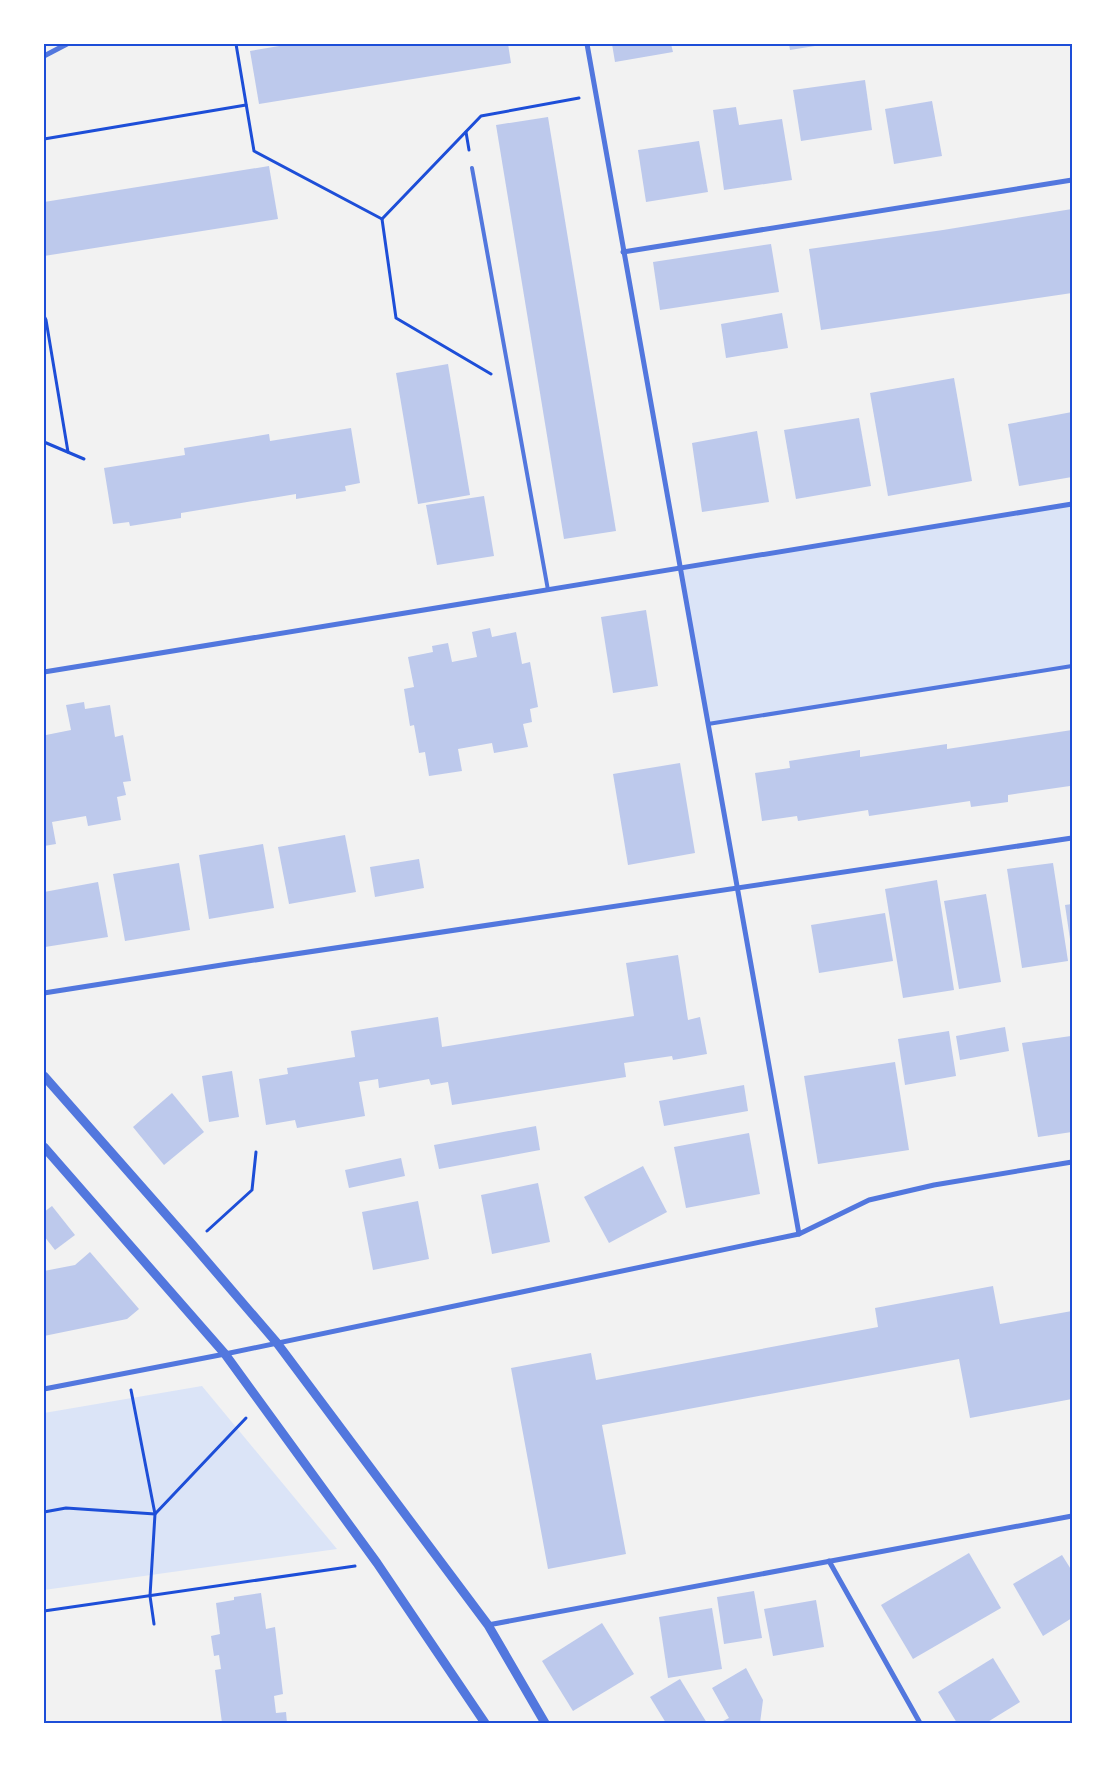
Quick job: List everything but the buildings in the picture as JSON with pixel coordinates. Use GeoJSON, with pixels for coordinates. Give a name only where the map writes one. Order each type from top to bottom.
{"type":"FeatureCollection","features":[{"type":"Feature","properties":{"kind":"street"},"geometry":{"type":"LineString","coordinates":[[44,56],[66,44]]}},
{"type":"Feature","properties":{"kind":"street"},"geometry":{"type":"LineString","coordinates":[[586,44],[799,1234]]}},
{"type":"Feature","properties":{"kind":"street"},"geometry":{"type":"LineString","coordinates":[[623,252],[1072,180]]}},
{"type":"Feature","properties":{"kind":"street"},"geometry":{"type":"LineString","coordinates":[[44,672],[1072,504]]}},
{"type":"Feature","properties":{"kind":"street"},"geometry":{"type":"LineString","coordinates":[[44,993],[1072,838]]}},
{"type":"Feature","properties":{"kind":"street"},"geometry":{"type":"LineString","coordinates":[[44,1076],[277,1343],[488,1626],[545,1723]]}},
{"type":"Feature","properties":{"kind":"street"},"geometry":{"type":"LineString","coordinates":[[44,1147],[225,1354],[377,1563],[485,1723]]}},
{"type":"Feature","properties":{"kind":"street"},"geometry":{"type":"LineString","coordinates":[[44,1389],[225,1354],[799,1234],[869,1200],[934,1185],[1072,1162]]}},
{"type":"Feature","properties":{"kind":"street"},"geometry":{"type":"LineString","coordinates":[[488,1626],[1072,1516]]}},
{"type":"Feature","properties":{"kind":"street"},"geometry":{"type":"LineString","coordinates":[[829,1561],[920,1723]]}},
{"type":"Feature","properties":{"kind":"lane"},"geometry":{"type":"LineString","coordinates":[[472,168],[548,590]]}},
{"type":"Feature","properties":{"kind":"lane"},"geometry":{"type":"LineString","coordinates":[[708,724],[1072,666]]}},
{"type":"Feature","properties":{"kind":"path"},"geometry":{"type":"LineString","coordinates":[[236,44],[254,151],[382,219]]}},
{"type":"Feature","properties":{"kind":"path"},"geometry":{"type":"LineString","coordinates":[[382,219],[481,116],[596,95]]}},
{"type":"Feature","properties":{"kind":"path"},"geometry":{"type":"LineString","coordinates":[[44,139],[246,105]]}},
{"type":"Feature","properties":{"kind":"path"},"geometry":{"type":"LineString","coordinates":[[382,219],[396,318],[512,386]]}},
{"type":"Feature","properties":{"kind":"path"},"geometry":{"type":"LineString","coordinates":[[44,316],[68,452]]}},
{"type":"Feature","properties":{"kind":"path"},"geometry":{"type":"LineString","coordinates":[[44,442],[84,459]]}},
{"type":"Feature","properties":{"kind":"path"},"geometry":{"type":"LineString","coordinates":[[192,1244],[252,1190],[256,1152]]}},
{"type":"Feature","properties":{"kind":"path"},"geometry":{"type":"LineString","coordinates":[[128,1373],[155,1514],[150,1596],[154,1624]]}},
{"type":"Feature","properties":{"kind":"path"},"geometry":{"type":"LineString","coordinates":[[155,1514],[261,1402]]}},
{"type":"Feature","properties":{"kind":"path"},"geometry":{"type":"LineString","coordinates":[[44,1512],[66,1508],[155,1514]]}},
{"type":"Feature","properties":{"kind":"path"},"geometry":{"type":"LineString","coordinates":[[44,1611],[377,1563]]}},
{"type":"Feature","properties":{"kind":"shaded area"},"geometry":{"type":"Polygon","coordinates":[[[1072,504],[1072,666],[708,724],[680,567],[1072,504]]]}},
{"type":"Feature","properties":{"kind":"shaded area"},"geometry":{"type":"Polygon","coordinates":[[[202,1386],[337,1549],[44,1590],[44,1413],[202,1386]]]}}]}
